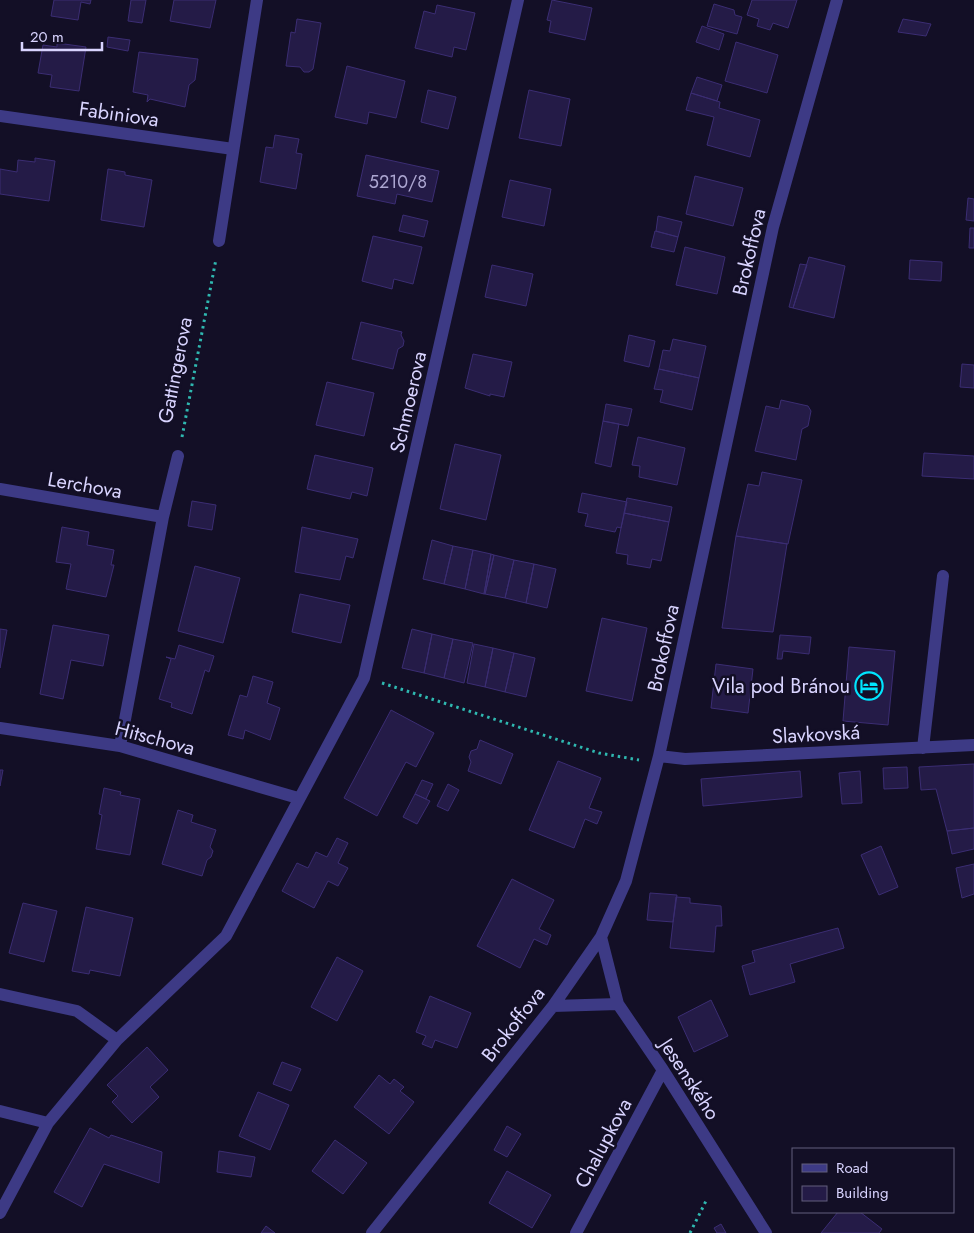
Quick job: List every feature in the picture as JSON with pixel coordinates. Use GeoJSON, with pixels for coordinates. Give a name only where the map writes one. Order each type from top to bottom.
{"type":"FeatureCollection","features":[{"type":"Feature","properties":{"kind":"street"},"geometry":{"type":"LineString","coordinates":[[219,241],[257,0]]}},
{"type":"Feature","properties":{"kind":"street","name":"Schmoerova"},"geometry":{"type":"LineString","coordinates":[[0,1213],[48,1123],[117,1040],[226,936],[298,798],[364,678],[518,0]]}},
{"type":"Feature","properties":{"kind":"street","name":"Brokoffova"},"geometry":{"type":"LineString","coordinates":[[372,1233],[553,1006],[601,937],[626,881],[659,756],[773,227],[837,0]]}},
{"type":"Feature","properties":{"kind":"street","name":"Fabiniova"},"geometry":{"type":"LineString","coordinates":[[0,116],[233,149]]}},
{"type":"Feature","properties":{"kind":"street"},"geometry":{"type":"LineString","coordinates":[[120,746],[163,517],[178,456]]}},
{"type":"Feature","properties":{"kind":"street","name":"Lerchova"},"geometry":{"type":"LineString","coordinates":[[0,489],[163,517]]}},
{"type":"Feature","properties":{"kind":"street"},"geometry":{"type":"LineString","coordinates":[[923,748],[943,576]]}},
{"type":"Feature","properties":{"kind":"street","name":"Hitschova"},"geometry":{"type":"LineString","coordinates":[[0,728],[120,746],[298,798]]}},
{"type":"Feature","properties":{"kind":"street","name":"Slavkovská"},"geometry":{"type":"LineString","coordinates":[[659,756],[686,758],[974,745]]}},
{"type":"Feature","properties":{"kind":"street","name":"Jesenského"},"geometry":{"type":"LineString","coordinates":[[601,937],[618,1004],[663,1070],[766,1233]]}},
{"type":"Feature","properties":{"kind":"street"},"geometry":{"type":"LineString","coordinates":[[0,994],[77,1011],[117,1040]]}},
{"type":"Feature","properties":{"kind":"street"},"geometry":{"type":"LineString","coordinates":[[553,1006],[618,1004]]}},
{"type":"Feature","properties":{"kind":"street","name":"Chalupkova"},"geometry":{"type":"LineString","coordinates":[[576,1233],[663,1070]]}},
{"type":"Feature","properties":{"kind":"street"},"geometry":{"type":"LineString","coordinates":[[0,1111],[48,1123]]}},
{"type":"Feature","properties":{"kind":"path","name":"Gattingerova"},"geometry":{"type":"LineString","coordinates":[[178,456],[219,241]]}},
{"type":"Feature","properties":{"kind":"path"},"geometry":{"type":"LineString","coordinates":[[364,678],[600,753],[637,761],[659,756]]}},
{"type":"Feature","properties":{"kind":"path"},"geometry":{"type":"LineString","coordinates":[[690,1233],[707,1199]]}},
{"type":"Feature","properties":{"kind":"building"},"geometry":{"type":"Polygon","coordinates":[[[54,0],[91,0],[90,4],[81,2],[78,20],[51,16],[54,0]]]}},
{"type":"Feature","properties":{"kind":"building"},"geometry":{"type":"Polygon","coordinates":[[[131,0],[146,0],[142,23],[128,21],[131,0]]]}},
{"type":"Feature","properties":{"kind":"building"},"geometry":{"type":"Polygon","coordinates":[[[174,0],[216,0],[210,28],[170,21],[174,0]]]}},
{"type":"Feature","properties":{"kind":"building"},"geometry":{"type":"Polygon","coordinates":[[[552,0],[592,8],[585,40],[549,32],[551,21],[547,20],[552,0]]]}},
{"type":"Feature","properties":{"kind":"building"},"geometry":{"type":"Polygon","coordinates":[[[752,0],[797,0],[788,28],[773,23],[770,30],[757,26],[759,19],[747,15],[752,0]]]}},
{"type":"Feature","properties":{"kind":"building"},"geometry":{"type":"Polygon","coordinates":[[[714,4],[734,10],[735,15],[742,17],[737,34],[707,26],[714,4]]]}},
{"type":"Feature","properties":{"kind":"building"},"geometry":{"type":"Polygon","coordinates":[[[437,5],[475,13],[466,50],[454,47],[452,57],[415,48],[424,11],[435,14],[437,5]]]}},
{"type":"Feature","properties":{"kind":"building"},"geometry":{"type":"Polygon","coordinates":[[[297,19],[321,23],[313,69],[309,72],[304,72],[300,67],[286,66],[291,32],[295,33],[297,19]]]}},
{"type":"Feature","properties":{"kind":"building"},"geometry":{"type":"Polygon","coordinates":[[[903,19],[931,24],[926,36],[898,32],[903,19]]]}},
{"type":"Feature","properties":{"kind":"building"},"geometry":{"type":"Polygon","coordinates":[[[702,26],[724,34],[719,50],[696,42],[702,26]]]}},
{"type":"Feature","properties":{"kind":"building"},"geometry":{"type":"Polygon","coordinates":[[[108,37],[130,40],[128,51],[107,47],[108,37]]]}},
{"type":"Feature","properties":{"kind":"building"},"geometry":{"type":"Polygon","coordinates":[[[736,42],[778,55],[767,93],[725,81],[736,42]]]}},
{"type":"Feature","properties":{"kind":"building"},"geometry":{"type":"Polygon","coordinates":[[[57,43],[86,47],[79,91],[50,87],[52,75],[38,73],[43,45],[57,47],[57,43]]]}},
{"type":"Feature","properties":{"kind":"building"},"geometry":{"type":"Polygon","coordinates":[[[139,52],[198,59],[195,80],[189,85],[185,107],[150,99],[147,102],[148,95],[133,92],[139,52]]]}},
{"type":"Feature","properties":{"kind":"building"},"geometry":{"type":"Polygon","coordinates":[[[347,66],[405,81],[396,118],[369,112],[367,124],[335,117],[347,66]]]}},
{"type":"Feature","properties":{"kind":"building"},"geometry":{"type":"Polygon","coordinates":[[[697,77],[722,85],[717,101],[691,93],[697,77]]]}},
{"type":"Feature","properties":{"kind":"building"},"geometry":{"type":"Polygon","coordinates":[[[428,90],[456,97],[448,129],[421,122],[428,90]]]}},
{"type":"Feature","properties":{"kind":"building"},"geometry":{"type":"Polygon","coordinates":[[[529,90],[570,99],[561,146],[519,138],[529,90]]]}},
{"type":"Feature","properties":{"kind":"building"},"geometry":{"type":"Polygon","coordinates":[[[691,93],[720,102],[719,108],[760,120],[750,157],[707,145],[714,117],[686,110],[691,93]]]}},
{"type":"Feature","properties":{"kind":"building"},"geometry":{"type":"Polygon","coordinates":[[[275,135],[299,139],[296,153],[302,154],[296,189],[260,182],[266,147],[273,148],[275,135]]]}},
{"type":"Feature","properties":{"kind":"building"},"geometry":{"type":"Polygon","coordinates":[[[366,155],[439,171],[432,202],[397,194],[395,204],[357,196],[366,155]]]}},
{"type":"Feature","properties":{"kind":"building"},"geometry":{"type":"Polygon","coordinates":[[[35,158],[55,161],[49,201],[0,194],[0,169],[17,172],[18,160],[35,162],[35,158]]]}},
{"type":"Feature","properties":{"kind":"building"},"geometry":{"type":"Polygon","coordinates":[[[108,169],[125,172],[125,175],[152,180],[144,227],[101,220],[108,169]]]}},
{"type":"Feature","properties":{"kind":"building"},"geometry":{"type":"Polygon","coordinates":[[[695,176],[743,188],[733,226],[686,214],[695,176]]]}},
{"type":"Feature","properties":{"kind":"building"},"geometry":{"type":"Polygon","coordinates":[[[510,180],[551,189],[544,226],[502,217],[510,180]]]}},
{"type":"Feature","properties":{"kind":"building"},"geometry":{"type":"Polygon","coordinates":[[[968,198],[974,199],[974,221],[966,220],[968,198]]]}},
{"type":"Feature","properties":{"kind":"building"},"geometry":{"type":"Polygon","coordinates":[[[403,215],[428,221],[424,237],[399,231],[403,215]]]}},
{"type":"Feature","properties":{"kind":"building"},"geometry":{"type":"Polygon","coordinates":[[[658,216],[682,222],[678,237],[656,231],[658,216]]]}},
{"type":"Feature","properties":{"kind":"building"},"geometry":{"type":"Polygon","coordinates":[[[970,228],[974,228],[974,248],[969,248],[970,228]]]}},
{"type":"Feature","properties":{"kind":"building"},"geometry":{"type":"Polygon","coordinates":[[[655,231],[678,237],[674,252],[651,247],[655,231]]]}},
{"type":"Feature","properties":{"kind":"building"},"geometry":{"type":"Polygon","coordinates":[[[373,236],[422,247],[413,284],[394,279],[392,289],[362,281],[373,236]]]}},
{"type":"Feature","properties":{"kind":"building"},"geometry":{"type":"Polygon","coordinates":[[[685,247],[725,257],[717,294],[676,285],[685,247]]]}},
{"type":"Feature","properties":{"kind":"building"},"geometry":{"type":"Polygon","coordinates":[[[809,257],[845,266],[834,318],[793,308],[809,257]]]}},
{"type":"Feature","properties":{"kind":"building"},"geometry":{"type":"Polygon","coordinates":[[[910,260],[942,262],[941,281],[909,279],[910,260]]]}},
{"type":"Feature","properties":{"kind":"building"},"geometry":{"type":"Polygon","coordinates":[[[800,264],[807,265],[793,308],[789,307],[800,264]]]}},
{"type":"Feature","properties":{"kind":"building"},"geometry":{"type":"Polygon","coordinates":[[[492,265],[533,274],[526,306],[485,297],[492,265]]]}},
{"type":"Feature","properties":{"kind":"building"},"geometry":{"type":"Polygon","coordinates":[[[361,322],[402,332],[403,346],[398,349],[393,369],[352,359],[361,322]]]}},
{"type":"Feature","properties":{"kind":"building"},"geometry":{"type":"Polygon","coordinates":[[[629,335],[655,341],[649,367],[624,361],[629,335]]]}},
{"type":"Feature","properties":{"kind":"building"},"geometry":{"type":"Polygon","coordinates":[[[673,339],[706,346],[699,378],[659,369],[663,350],[670,351],[673,339]]]}},
{"type":"Feature","properties":{"kind":"building"},"geometry":{"type":"Polygon","coordinates":[[[473,354],[512,362],[504,397],[490,394],[490,396],[465,388],[473,354]]]}},
{"type":"Feature","properties":{"kind":"building"},"geometry":{"type":"Polygon","coordinates":[[[962,364],[974,365],[974,388],[960,387],[962,364]]]}},
{"type":"Feature","properties":{"kind":"building"},"geometry":{"type":"Polygon","coordinates":[[[659,369],[699,378],[692,410],[660,402],[663,390],[654,389],[659,369]]]}},
{"type":"Feature","properties":{"kind":"building"},"geometry":{"type":"Polygon","coordinates":[[[327,382],[374,393],[364,436],[316,425],[327,382]]]}},
{"type":"Feature","properties":{"kind":"building"},"geometry":{"type":"Polygon","coordinates":[[[781,400],[808,406],[811,411],[808,426],[802,429],[796,460],[755,451],[766,406],[779,409],[781,400]]]}},
{"type":"Feature","properties":{"kind":"building"},"geometry":{"type":"Polygon","coordinates":[[[606,404],[632,409],[628,426],[603,421],[606,404]]]}},
{"type":"Feature","properties":{"kind":"building"},"geometry":{"type":"Polygon","coordinates":[[[603,421],[619,424],[611,467],[595,463],[603,421]]]}},
{"type":"Feature","properties":{"kind":"building"},"geometry":{"type":"Polygon","coordinates":[[[638,437],[685,448],[677,485],[639,477],[640,466],[632,465],[638,437]]]}},
{"type":"Feature","properties":{"kind":"building"},"geometry":{"type":"Polygon","coordinates":[[[455,444],[501,455],[486,520],[440,509],[455,444]]]}},
{"type":"Feature","properties":{"kind":"building"},"geometry":{"type":"Polygon","coordinates":[[[924,453],[974,456],[974,479],[922,476],[924,453]]]}},
{"type":"Feature","properties":{"kind":"building"},"geometry":{"type":"Polygon","coordinates":[[[315,455],[373,468],[367,496],[352,492],[350,499],[307,489],[315,455]]]}},
{"type":"Feature","properties":{"kind":"building"},"geometry":{"type":"Polygon","coordinates":[[[762,472],[802,480],[788,544],[736,536],[748,484],[759,486],[762,472]]]}},
{"type":"Feature","properties":{"kind":"building"},"geometry":{"type":"Polygon","coordinates":[[[582,493],[627,502],[621,528],[617,527],[615,532],[585,526],[588,514],[578,512],[582,493]]]}},
{"type":"Feature","properties":{"kind":"building"},"geometry":{"type":"Polygon","coordinates":[[[627,498],[672,507],[669,522],[624,513],[627,498]]]}},
{"type":"Feature","properties":{"kind":"building"},"geometry":{"type":"Polygon","coordinates":[[[192,501],[216,505],[212,530],[188,526],[192,501]]]}},
{"type":"Feature","properties":{"kind":"building"},"geometry":{"type":"Polygon","coordinates":[[[624,513],[669,522],[661,561],[652,559],[650,568],[627,564],[628,555],[616,553],[624,513]]]}},
{"type":"Feature","properties":{"kind":"building"},"geometry":{"type":"Polygon","coordinates":[[[62,527],[89,532],[87,545],[114,550],[111,565],[114,565],[106,597],[66,589],[71,564],[56,562],[62,527]]]}},
{"type":"Feature","properties":{"kind":"building"},"geometry":{"type":"Polygon","coordinates":[[[302,527],[358,539],[353,558],[346,556],[340,580],[295,572],[302,527]]]}},
{"type":"Feature","properties":{"kind":"building"},"geometry":{"type":"Polygon","coordinates":[[[736,536],[787,544],[773,632],[722,628],[736,536]]]}},
{"type":"Feature","properties":{"kind":"building"},"geometry":{"type":"Polygon","coordinates":[[[432,540],[453,546],[444,584],[423,579],[432,540]]]}},
{"type":"Feature","properties":{"kind":"building"},"geometry":{"type":"Polygon","coordinates":[[[453,546],[473,550],[465,589],[444,584],[453,546]]]}},
{"type":"Feature","properties":{"kind":"building"},"geometry":{"type":"Polygon","coordinates":[[[473,550],[491,554],[484,594],[465,589],[473,550]]]}},
{"type":"Feature","properties":{"kind":"building"},"geometry":{"type":"Polygon","coordinates":[[[491,554],[494,555],[484,594],[491,554]]]}},
{"type":"Feature","properties":{"kind":"building"},"geometry":{"type":"Polygon","coordinates":[[[494,555],[514,560],[505,598],[485,594],[494,555]]]}},
{"type":"Feature","properties":{"kind":"building"},"geometry":{"type":"Polygon","coordinates":[[[514,560],[534,564],[526,603],[505,598],[514,560]]]}},
{"type":"Feature","properties":{"kind":"building"},"geometry":{"type":"Polygon","coordinates":[[[534,564],[556,569],[547,608],[526,603],[534,564]]]}},
{"type":"Feature","properties":{"kind":"building"},"geometry":{"type":"Polygon","coordinates":[[[195,566],[240,578],[223,643],[178,631],[195,566]]]}},
{"type":"Feature","properties":{"kind":"building"},"geometry":{"type":"Polygon","coordinates":[[[300,594],[350,605],[341,643],[292,632],[300,594]]]}},
{"type":"Feature","properties":{"kind":"building"},"geometry":{"type":"Polygon","coordinates":[[[602,618],[647,628],[632,701],[586,691],[602,618]]]}},
{"type":"Feature","properties":{"kind":"building"},"geometry":{"type":"Polygon","coordinates":[[[53,625],[109,635],[103,666],[71,660],[63,699],[40,694],[53,625]]]}},
{"type":"Feature","properties":{"kind":"building"},"geometry":{"type":"Polygon","coordinates":[[[0,629],[7,630],[0,668],[0,629]]]}},
{"type":"Feature","properties":{"kind":"building"},"geometry":{"type":"Polygon","coordinates":[[[412,629],[432,634],[424,673],[402,668],[412,629]]]}},
{"type":"Feature","properties":{"kind":"building"},"geometry":{"type":"Polygon","coordinates":[[[432,634],[453,639],[444,678],[424,673],[432,634]]]}},
{"type":"Feature","properties":{"kind":"building"},"geometry":{"type":"Polygon","coordinates":[[[780,635],[811,637],[809,654],[783,651],[782,659],[777,659],[780,635]]]}},
{"type":"Feature","properties":{"kind":"building"},"geometry":{"type":"Polygon","coordinates":[[[453,639],[473,643],[464,683],[444,678],[453,639]]]}},
{"type":"Feature","properties":{"kind":"building"},"geometry":{"type":"Polygon","coordinates":[[[474,644],[493,648],[485,687],[467,683],[474,644]]]}},
{"type":"Feature","properties":{"kind":"building"},"geometry":{"type":"Polygon","coordinates":[[[179,645],[214,656],[209,672],[205,670],[192,714],[171,707],[172,703],[159,699],[171,659],[166,657],[175,659],[179,645]]]}},
{"type":"Feature","properties":{"kind":"building","name":"Vila pod Bránou"},"geometry":{"type":"Polygon","coordinates":[[[849,647],[895,651],[888,725],[843,721],[849,647]]]}},
{"type":"Feature","properties":{"kind":"building"},"geometry":{"type":"Polygon","coordinates":[[[493,648],[514,653],[505,692],[485,687],[493,648]]]}},
{"type":"Feature","properties":{"kind":"building"},"geometry":{"type":"Polygon","coordinates":[[[514,653],[535,658],[526,697],[505,692],[514,653]]]}},
{"type":"Feature","properties":{"kind":"building"},"geometry":{"type":"Polygon","coordinates":[[[716,664],[753,669],[748,713],[711,708],[716,664]]]}},
{"type":"Feature","properties":{"kind":"building"},"geometry":{"type":"Polygon","coordinates":[[[253,676],[273,682],[267,703],[280,708],[270,740],[245,730],[243,739],[228,735],[240,695],[247,697],[253,676]]]}},
{"type":"Feature","properties":{"kind":"building"},"geometry":{"type":"Polygon","coordinates":[[[391,710],[434,733],[416,767],[406,762],[377,816],[344,798],[391,710]]]}},
{"type":"Feature","properties":{"kind":"building"},"geometry":{"type":"Polygon","coordinates":[[[480,740],[513,754],[501,784],[468,771],[471,762],[469,757],[471,751],[477,749],[480,740]]]}},
{"type":"Feature","properties":{"kind":"building"},"geometry":{"type":"Polygon","coordinates":[[[558,761],[601,778],[589,808],[602,812],[597,824],[585,819],[574,848],[529,830],[558,761]]]}},
{"type":"Feature","properties":{"kind":"building"},"geometry":{"type":"Polygon","coordinates":[[[974,764],[974,828],[947,831],[936,789],[921,790],[919,767],[974,764]]]}},
{"type":"Feature","properties":{"kind":"building"},"geometry":{"type":"Polygon","coordinates":[[[907,767],[908,788],[884,789],[883,768],[907,767]]]}},
{"type":"Feature","properties":{"kind":"building"},"geometry":{"type":"Polygon","coordinates":[[[0,770],[3,770],[0,786],[0,770]]]}},
{"type":"Feature","properties":{"kind":"building"},"geometry":{"type":"Polygon","coordinates":[[[800,771],[802,797],[703,806],[701,779],[800,771]]]}},
{"type":"Feature","properties":{"kind":"building"},"geometry":{"type":"Polygon","coordinates":[[[860,771],[862,803],[842,804],[839,773],[860,771]]]}},
{"type":"Feature","properties":{"kind":"building"},"geometry":{"type":"Polygon","coordinates":[[[422,780],[433,784],[426,799],[415,794],[422,780]]]}},
{"type":"Feature","properties":{"kind":"building"},"geometry":{"type":"Polygon","coordinates":[[[448,784],[459,790],[448,811],[437,806],[448,784]]]}},
{"type":"Feature","properties":{"kind":"building"},"geometry":{"type":"Polygon","coordinates":[[[104,788],[121,792],[120,795],[140,799],[130,855],[96,849],[102,815],[99,814],[104,788]]]}},
{"type":"Feature","properties":{"kind":"building"},"geometry":{"type":"Polygon","coordinates":[[[415,794],[430,801],[417,824],[403,817],[415,794]]]}},
{"type":"Feature","properties":{"kind":"building"},"geometry":{"type":"Polygon","coordinates":[[[178,810],[193,815],[191,822],[216,830],[210,847],[213,851],[211,857],[207,860],[202,876],[162,864],[178,810]]]}},
{"type":"Feature","properties":{"kind":"building"},"geometry":{"type":"Polygon","coordinates":[[[974,828],[974,849],[952,854],[947,831],[974,828]]]}},
{"type":"Feature","properties":{"kind":"building"},"geometry":{"type":"Polygon","coordinates":[[[337,838],[348,843],[338,863],[348,868],[338,886],[328,881],[314,908],[282,891],[297,863],[308,868],[316,852],[327,857],[337,838]]]}},
{"type":"Feature","properties":{"kind":"building"},"geometry":{"type":"Polygon","coordinates":[[[881,846],[898,887],[879,895],[861,855],[881,846]]]}},
{"type":"Feature","properties":{"kind":"building"},"geometry":{"type":"Polygon","coordinates":[[[974,864],[974,894],[962,898],[956,868],[974,864]]]}},
{"type":"Feature","properties":{"kind":"building"},"geometry":{"type":"Polygon","coordinates":[[[512,879],[554,900],[539,929],[551,935],[547,945],[534,939],[520,968],[477,946],[512,879]]]}},
{"type":"Feature","properties":{"kind":"building"},"geometry":{"type":"Polygon","coordinates":[[[650,893],[677,895],[673,922],[647,920],[650,893]]]}},
{"type":"Feature","properties":{"kind":"building"},"geometry":{"type":"Polygon","coordinates":[[[676,897],[690,898],[690,903],[721,906],[722,926],[716,926],[714,952],[670,948],[676,897]]]}},
{"type":"Feature","properties":{"kind":"building"},"geometry":{"type":"Polygon","coordinates":[[[23,903],[57,911],[44,962],[9,953],[23,903]]]}},
{"type":"Feature","properties":{"kind":"building"},"geometry":{"type":"Polygon","coordinates":[[[86,907],[133,918],[120,976],[90,970],[89,974],[72,971],[86,907]]]}},
{"type":"Feature","properties":{"kind":"building"},"geometry":{"type":"Polygon","coordinates":[[[838,928],[844,948],[790,964],[795,982],[750,995],[742,966],[755,962],[752,951],[838,928]]]}},
{"type":"Feature","properties":{"kind":"building"},"geometry":{"type":"Polygon","coordinates":[[[337,957],[363,971],[337,1021],[311,1007],[337,957]]]}},
{"type":"Feature","properties":{"kind":"building"},"geometry":{"type":"Polygon","coordinates":[[[430,996],[471,1013],[457,1048],[435,1040],[432,1048],[422,1044],[426,1036],[416,1032],[430,996]]]}},
{"type":"Feature","properties":{"kind":"building"},"geometry":{"type":"Polygon","coordinates":[[[711,1000],[728,1036],[694,1052],[678,1017],[711,1000]]]}},
{"type":"Feature","properties":{"kind":"building"},"geometry":{"type":"Polygon","coordinates":[[[147,1047],[168,1070],[150,1087],[159,1097],[132,1123],[112,1102],[118,1096],[107,1085],[147,1047]]]}},
{"type":"Feature","properties":{"kind":"building"},"geometry":{"type":"Polygon","coordinates":[[[282,1062],[301,1069],[291,1091],[273,1084],[282,1062]]]}},
{"type":"Feature","properties":{"kind":"building"},"geometry":{"type":"Polygon","coordinates":[[[379,1075],[390,1084],[394,1079],[404,1087],[400,1091],[414,1102],[389,1134],[354,1107],[379,1075]]]}},
{"type":"Feature","properties":{"kind":"building"},"geometry":{"type":"Polygon","coordinates":[[[258,1092],[289,1105],[270,1150],[239,1136],[258,1092]]]}},
{"type":"Feature","properties":{"kind":"building"},"geometry":{"type":"Polygon","coordinates":[[[507,1126],[521,1134],[507,1157],[494,1150],[507,1126]]]}},
{"type":"Feature","properties":{"kind":"building"},"geometry":{"type":"Polygon","coordinates":[[[90,1128],[109,1138],[111,1135],[162,1152],[159,1183],[104,1164],[82,1207],[54,1192],[90,1128]]]}},
{"type":"Feature","properties":{"kind":"building"},"geometry":{"type":"Polygon","coordinates":[[[335,1140],[367,1163],[343,1194],[312,1171],[335,1140]]]}},
{"type":"Feature","properties":{"kind":"building"},"geometry":{"type":"Polygon","coordinates":[[[219,1151],[255,1157],[251,1177],[217,1172],[219,1151]]]}},
{"type":"Feature","properties":{"kind":"building"},"geometry":{"type":"Polygon","coordinates":[[[507,1171],[551,1195],[532,1228],[489,1203],[507,1171]]]}},
{"type":"Feature","properties":{"kind":"building"},"geometry":{"type":"Polygon","coordinates":[[[837,1213],[861,1213],[882,1229],[879,1233],[821,1233],[837,1213]]]}},
{"type":"Feature","properties":{"kind":"building"},"geometry":{"type":"Polygon","coordinates":[[[721,1224],[726,1233],[717,1233],[714,1228],[721,1224]]]}},
{"type":"Feature","properties":{"kind":"building"},"geometry":{"type":"Polygon","coordinates":[[[266,1226],[275,1233],[261,1233],[266,1226]]]}},
{"type":"Feature","properties":{"kind":"place","name":"Vila pod Bránou"},"geometry":{"type":"Point","coordinates":[869,686]}}]}
